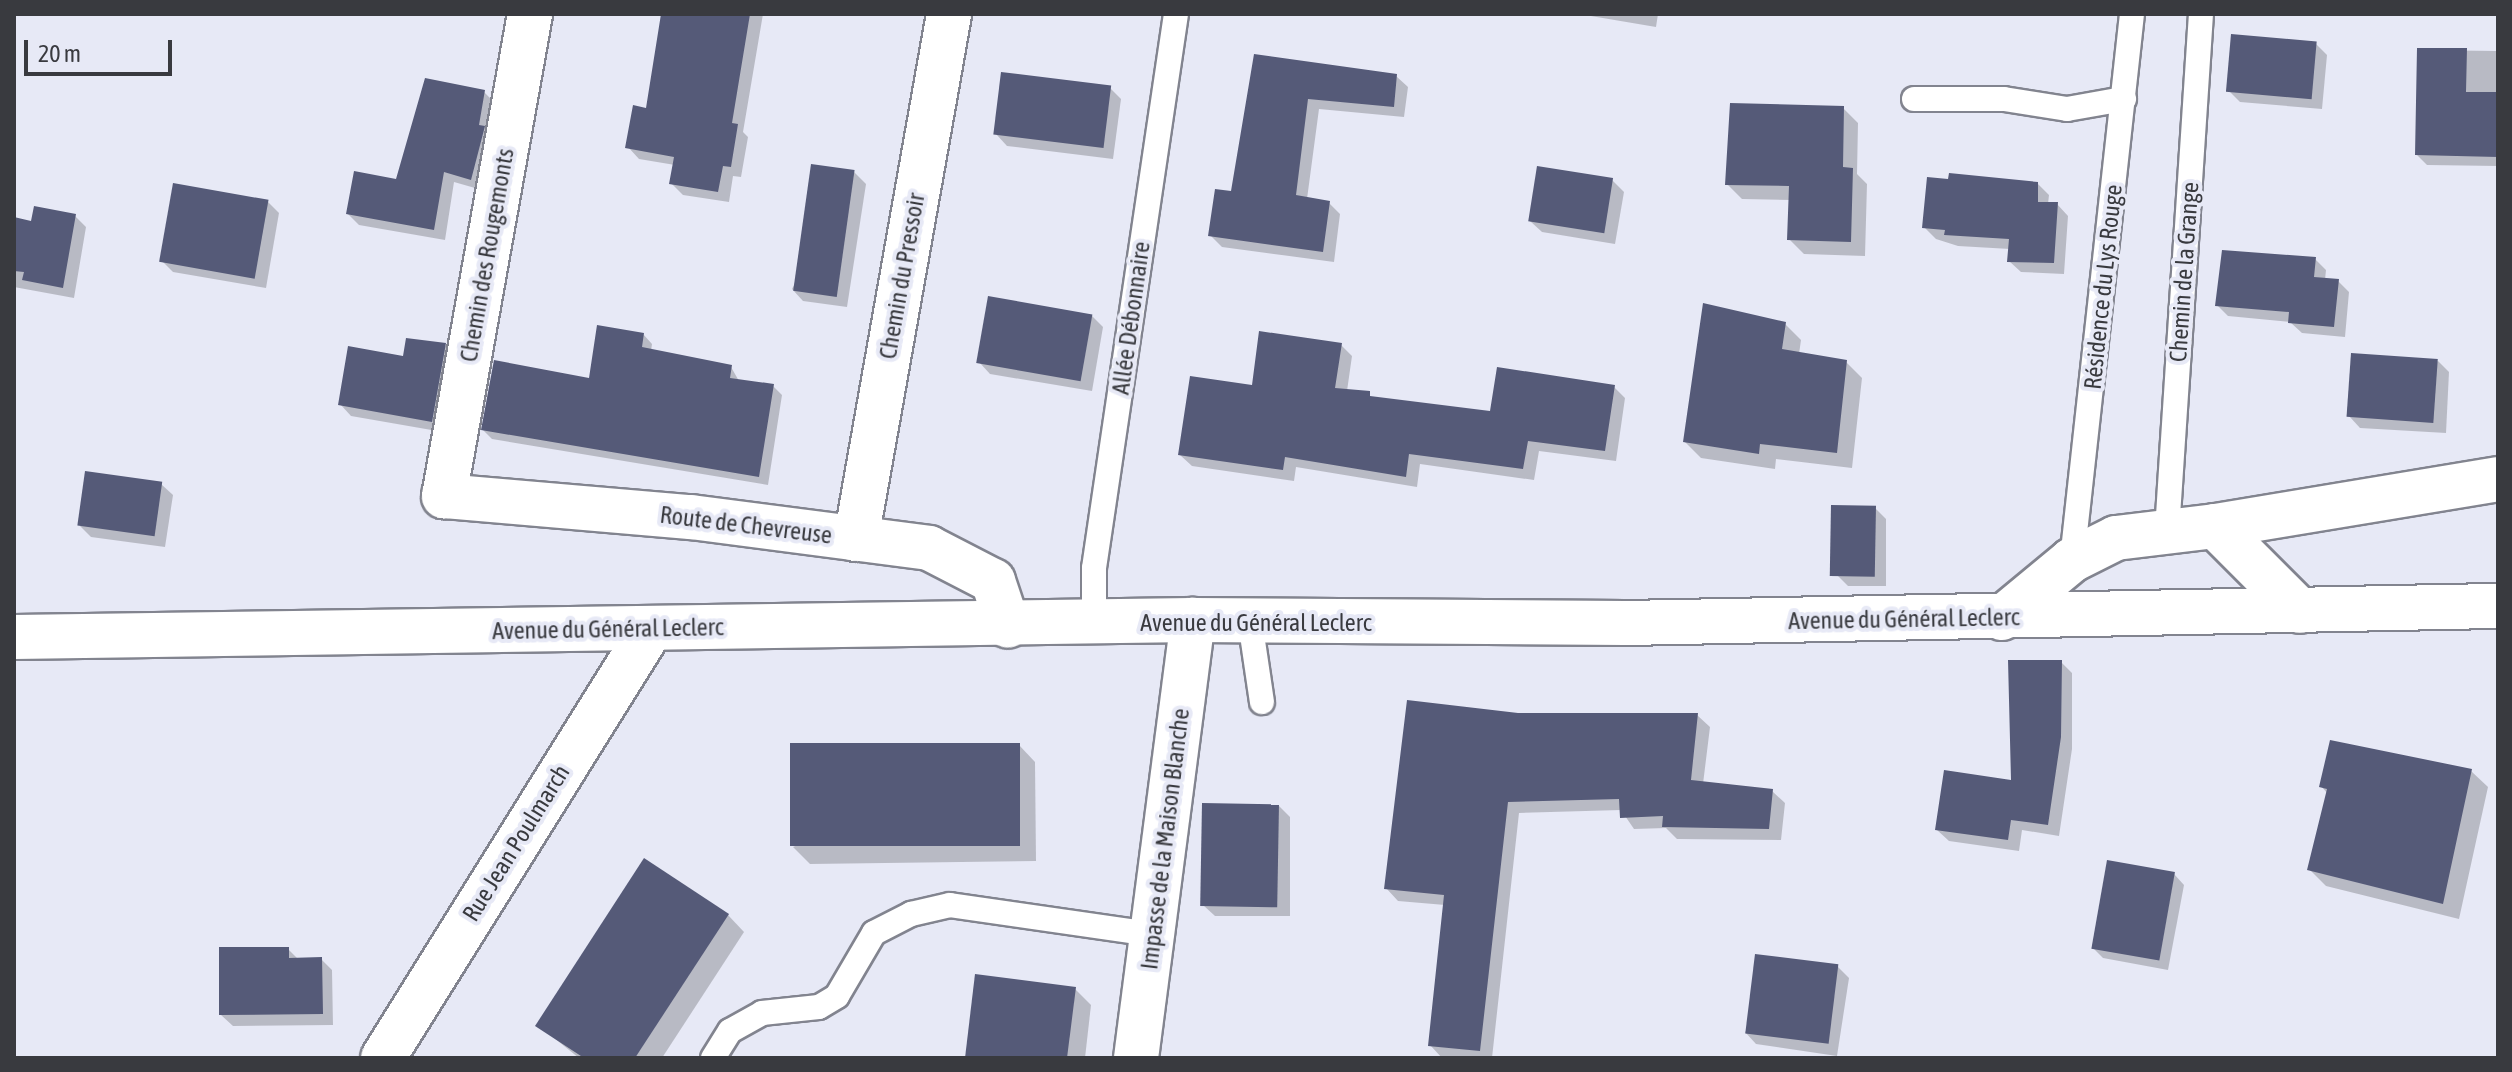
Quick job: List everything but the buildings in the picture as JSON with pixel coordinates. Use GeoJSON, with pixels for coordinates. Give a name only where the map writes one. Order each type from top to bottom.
{"type":"FeatureCollection","features":[{"type":"Feature","properties":{"kind":"street","name":"Chemin des Rougemonts"},"geometry":{"type":"LineString","coordinates":[[444,496],[530,14]]}},
{"type":"Feature","properties":{"kind":"street","name":"Chemin du Pressoir"},"geometry":{"type":"LineString","coordinates":[[856,539],[949,14]]}},
{"type":"Feature","properties":{"kind":"street"},"geometry":{"type":"LineString","coordinates":[[2002,618],[2072,560],[2116,538],[2215,526],[2498,479]]}},
{"type":"Feature","properties":{"kind":"street","name":"Route de Chevreuse"},"geometry":{"type":"LineString","coordinates":[[444,496],[691,517],[929,548],[993,581],[1008,626]]}},
{"type":"Feature","properties":{"kind":"street"},"geometry":{"type":"LineString","coordinates":[[2215,526],[2300,611]]}},
{"type":"Feature","properties":{"kind":"street","name":"Avenue du Général Leclerc"},"geometry":{"type":"LineString","coordinates":[[14,637],[1008,626],[1193,620],[2002,618],[2498,606]]}},
{"type":"Feature","properties":{"kind":"street","name":"Impasse de la Maison Blanche"},"geometry":{"type":"LineString","coordinates":[[1136,1058],[1193,620]]}},
{"type":"Feature","properties":{"kind":"street","name":"Rue Jean Poulmarch"},"geometry":{"type":"LineString","coordinates":[[383,1058],[651,629]]}},
{"type":"Feature","properties":{"kind":"lane","name":"Allée Débonnaire"},"geometry":{"type":"LineString","coordinates":[[1094,623],[1094,568],[1176,14]]}},
{"type":"Feature","properties":{"kind":"lane","name":"Résidence du Lys Rouge"},"geometry":{"type":"LineString","coordinates":[[2072,560],[2132,14]]}},
{"type":"Feature","properties":{"kind":"lane","name":"Chemin de la Grange"},"geometry":{"type":"LineString","coordinates":[[2167,531],[2201,14]]}},
{"type":"Feature","properties":{"kind":"lane"},"geometry":{"type":"LineString","coordinates":[[1914,99],[2004,99],[2067,109],[2124,99]]}},
{"type":"Feature","properties":{"kind":"lane"},"geometry":{"type":"LineString","coordinates":[[1250,621],[1262,702]]}},
{"type":"Feature","properties":{"kind":"lane"},"geometry":{"type":"LineString","coordinates":[[713,1058],[730,1031],[762,1013],[819,1007],[837,996],[874,933],[911,914],[950,905],[1152,934]]}}]}
